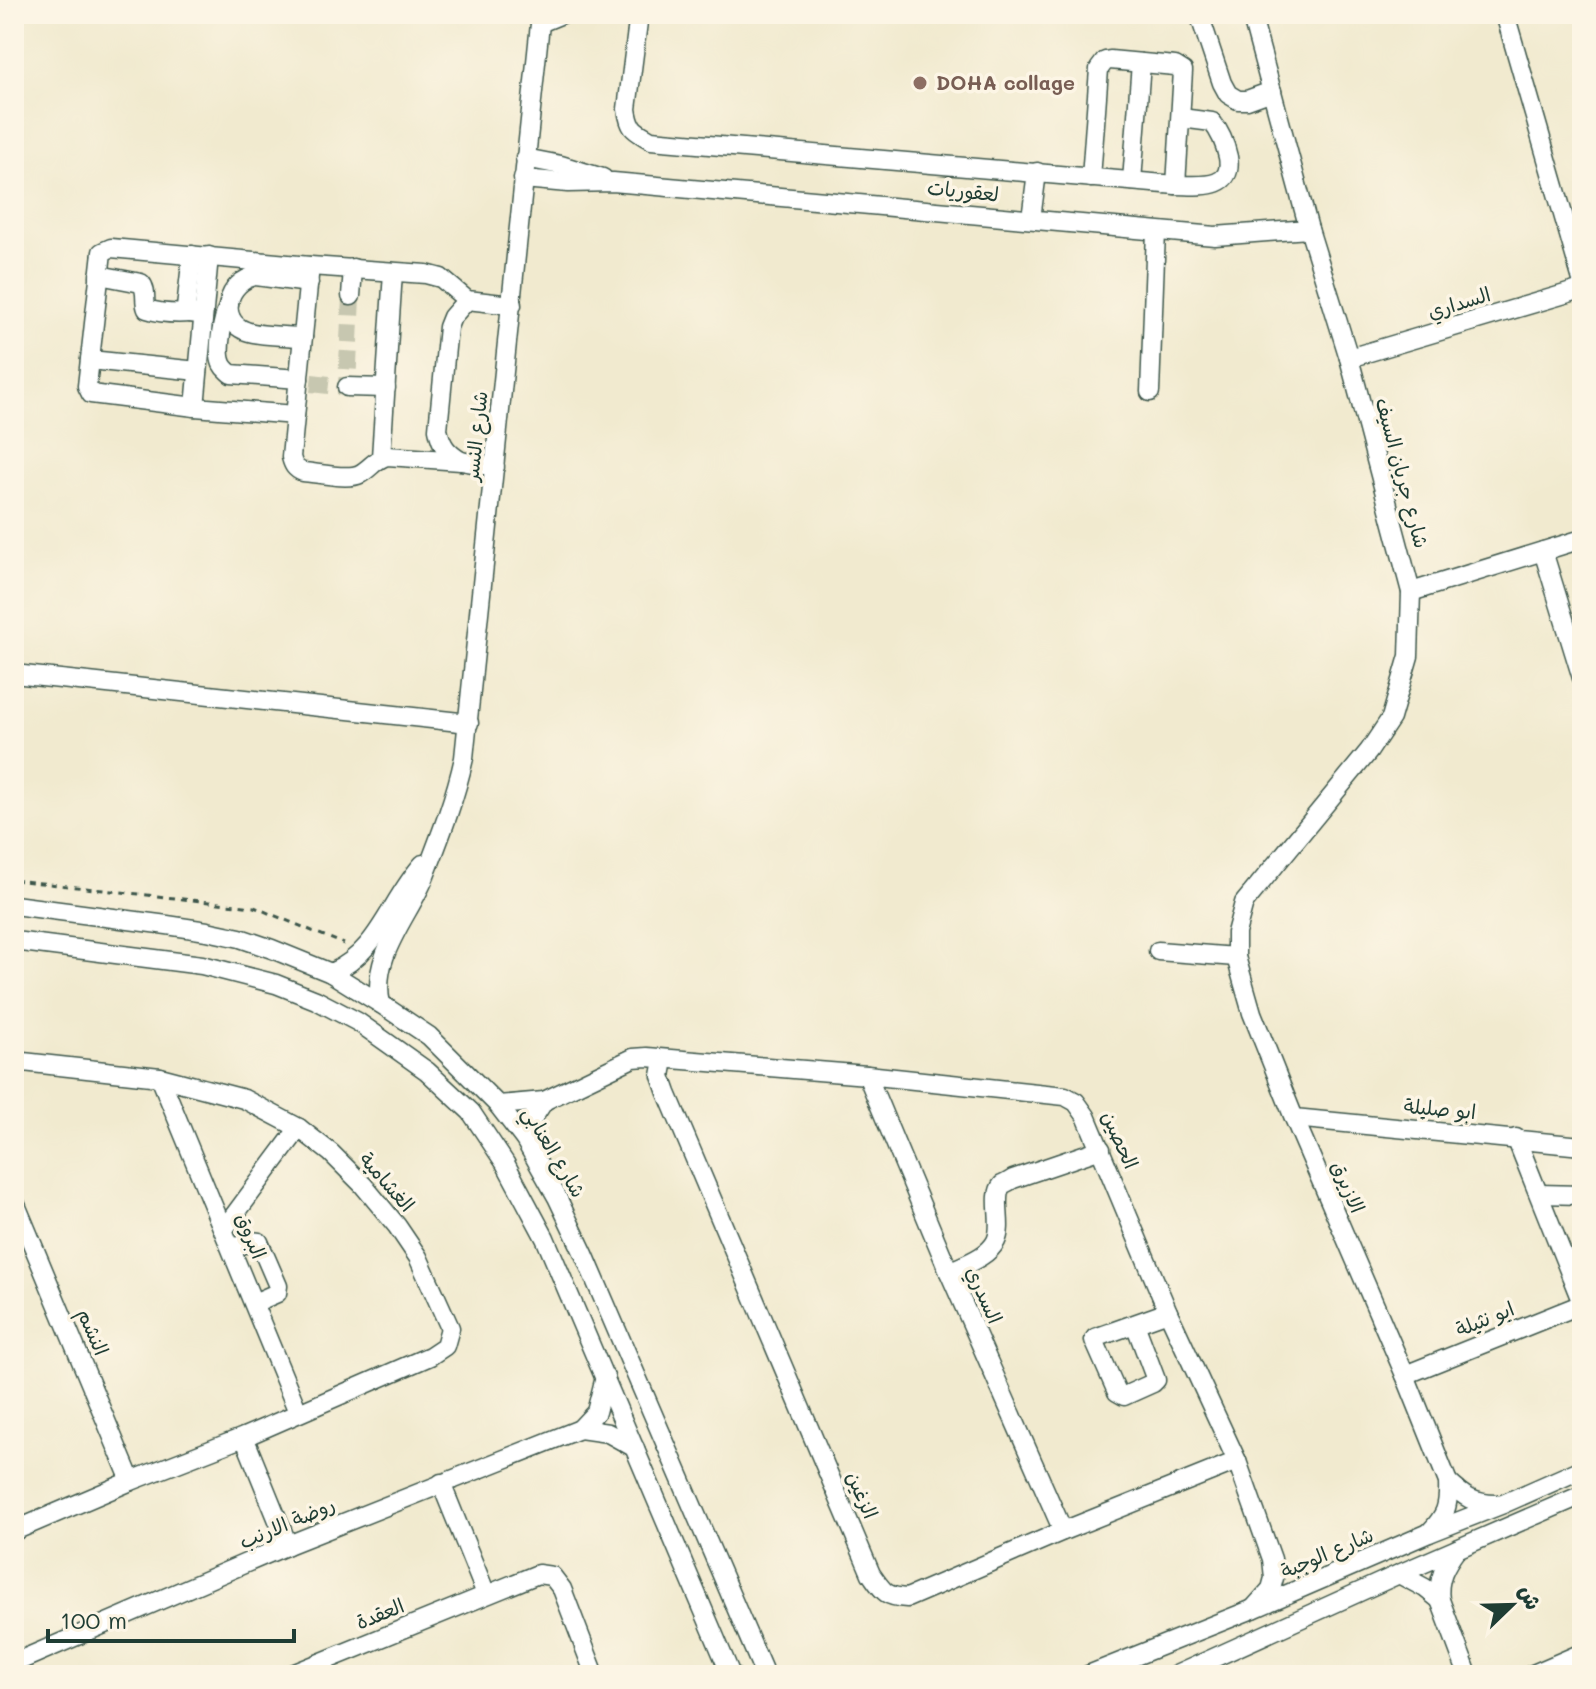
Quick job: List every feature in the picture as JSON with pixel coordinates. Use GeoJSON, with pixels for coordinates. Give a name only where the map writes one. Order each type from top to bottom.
{"type":"FeatureCollection","features":[{"type":"Feature","properties":{"kind":"street"},"geometry":{"type":"LineString","coordinates":[[540,19],[562,14]]}},
{"type":"Feature","properties":{"kind":"street"},"geometry":{"type":"LineString","coordinates":[[639,14],[627,109],[632,129],[651,140],[1176,185],[1218,182],[1228,173],[1224,139],[1212,122],[1181,118]]}},
{"type":"Feature","properties":{"kind":"street"},"geometry":{"type":"LineString","coordinates":[[1199,14],[1228,94],[1238,100],[1247,100],[1272,91]]}},
{"type":"Feature","properties":{"kind":"street","name":"شارع جريان السيف"},"geometry":{"type":"LineString","coordinates":[[1244,903],[1369,751],[1391,718],[1409,656],[1411,592],[1349,358],[1309,229],[1251,14]]}},
{"type":"Feature","properties":{"kind":"street"},"geometry":{"type":"LineString","coordinates":[[1505,14],[1582,280]]}},
{"type":"Feature","properties":{"kind":"street","name":"شارع النسر"},"geometry":{"type":"LineString","coordinates":[[381,1004],[378,976],[383,959],[420,886],[445,825],[464,758],[540,19]]}},
{"type":"Feature","properties":{"kind":"street"},"geometry":{"type":"LineString","coordinates":[[1091,178],[1101,64],[1110,60],[1175,66],[1183,71],[1176,185]]}},
{"type":"Feature","properties":{"kind":"street"},"geometry":{"type":"LineString","coordinates":[[1132,181],[1141,63]]}},
{"type":"Feature","properties":{"kind":"street","name":"لعقوريات"},"geometry":{"type":"LineString","coordinates":[[525,158],[570,167],[613,182]]}},
{"type":"Feature","properties":{"kind":"street"},"geometry":{"type":"LineString","coordinates":[[1031,219],[1037,172]]}},
{"type":"Feature","properties":{"kind":"street","name":"لعقوريات"},"geometry":{"type":"LineString","coordinates":[[523,179],[568,183],[613,182],[1215,236],[1309,229]]}},
{"type":"Feature","properties":{"kind":"street"},"geometry":{"type":"LineString","coordinates":[[1150,392],[1156,231]]}},
{"type":"Feature","properties":{"kind":"street"},"geometry":{"type":"LineString","coordinates":[[295,415],[91,394],[87,386],[100,257],[106,249],[200,255],[310,274]]}},
{"type":"Feature","properties":{"kind":"street"},"geometry":{"type":"LineString","coordinates":[[195,407],[200,255]]}},
{"type":"Feature","properties":{"kind":"street"},"geometry":{"type":"LineString","coordinates":[[303,381],[231,374],[227,371],[221,361],[223,320],[237,284],[256,276],[310,274],[353,268],[426,274],[441,278],[467,300],[512,305]]}},
{"type":"Feature","properties":{"kind":"street"},"geometry":{"type":"LineString","coordinates":[[351,296],[353,268]]}},
{"type":"Feature","properties":{"kind":"street"},"geometry":{"type":"LineString","coordinates":[[381,457],[393,272]]}},
{"type":"Feature","properties":{"kind":"street"},"geometry":{"type":"LineString","coordinates":[[310,274],[303,337],[303,381],[295,415],[292,464],[303,472],[353,476],[381,457],[461,461],[495,467]]}},
{"type":"Feature","properties":{"kind":"street"},"geometry":{"type":"LineString","coordinates":[[99,275],[141,283],[147,309],[158,313],[197,314]]}},
{"type":"Feature","properties":{"kind":"street","name":"السداري"},"geometry":{"type":"LineString","coordinates":[[1349,358],[1582,289]]}},
{"type":"Feature","properties":{"kind":"street"},"geometry":{"type":"LineString","coordinates":[[461,461],[445,449],[438,429],[448,327],[452,317],[467,300]]}},
{"type":"Feature","properties":{"kind":"street"},"geometry":{"type":"LineString","coordinates":[[229,304],[233,321],[246,332],[303,337]]}},
{"type":"Feature","properties":{"kind":"street"},"geometry":{"type":"LineString","coordinates":[[90,360],[198,371]]}},
{"type":"Feature","properties":{"kind":"street"},"geometry":{"type":"LineString","coordinates":[[347,387],[386,388]]}},
{"type":"Feature","properties":{"kind":"street"},"geometry":{"type":"LineString","coordinates":[[1411,592],[1582,539]]}},
{"type":"Feature","properties":{"kind":"street"},"geometry":{"type":"LineString","coordinates":[[1543,551],[1582,678]]}},
{"type":"Feature","properties":{"kind":"street"},"geometry":{"type":"LineString","coordinates":[[14,674],[469,723]]}},
{"type":"Feature","properties":{"kind":"street","name":"شارع النسر"},"geometry":{"type":"LineString","coordinates":[[331,973],[355,960],[373,940],[410,880],[431,857]]}},
{"type":"Feature","properties":{"kind":"street","name":"الازيرق"},"geometry":{"type":"LineString","coordinates":[[1244,903],[1236,933],[1236,957],[1252,1013],[1448,1482]]}},
{"type":"Feature","properties":{"kind":"street","name":"شارع العنابي"},"geometry":{"type":"LineString","coordinates":[[14,905],[207,931],[272,949],[331,973],[429,1036],[498,1105],[525,1140],[584,1254],[765,1675]]}},
{"type":"Feature","properties":{"kind":"street"},"geometry":{"type":"LineString","coordinates":[[14,941],[202,965],[276,984],[358,1022],[427,1071],[471,1112],[505,1163],[545,1238],[662,1516],[733,1674]]}},
{"type":"Feature","properties":{"kind":"street"},"geometry":{"type":"LineString","coordinates":[[1158,951],[1236,957]]}},
{"type":"Feature","properties":{"kind":"street","name":"الحصين"},"geometry":{"type":"LineString","coordinates":[[498,1105],[544,1101],[633,1058],[647,1057],[867,1075],[1065,1096],[1076,1102],[1101,1149],[1168,1312],[1237,1461],[1272,1559],[1274,1578],[1271,1589],[1253,1609]]}},
{"type":"Feature","properties":{"kind":"street","name":"الزغين"},"geometry":{"type":"LineString","coordinates":[[664,1060],[661,1076],[667,1093],[871,1574],[884,1593],[894,1598],[907,1598],[1237,1461]]}},
{"type":"Feature","properties":{"kind":"street","name":"الغشامية"},"geometry":{"type":"LineString","coordinates":[[14,1061],[160,1077],[244,1099],[299,1128],[331,1153],[397,1226],[418,1257],[450,1328],[445,1346],[430,1356],[244,1437],[14,1531]]}},
{"type":"Feature","properties":{"kind":"street","name":"السدري"},"geometry":{"type":"LineString","coordinates":[[867,1075],[949,1272],[1063,1531]]}},
{"type":"Feature","properties":{"kind":"street","name":"البروق"},"geometry":{"type":"LineString","coordinates":[[160,1077],[298,1412]]}},
{"type":"Feature","properties":{"kind":"street"},"geometry":{"type":"LineString","coordinates":[[525,1140],[531,1121],[544,1101]]}},
{"type":"Feature","properties":{"kind":"street","name":"ابو صليلة"},"geometry":{"type":"LineString","coordinates":[[1294,1118],[1582,1146]]}},
{"type":"Feature","properties":{"kind":"street"},"geometry":{"type":"LineString","coordinates":[[224,1229],[299,1128]]}},
{"type":"Feature","properties":{"kind":"street","name":"ابو نثيلة"},"geometry":{"type":"LineString","coordinates":[[1405,1375],[1582,1303],[1516,1138]]}},
{"type":"Feature","properties":{"kind":"street"},"geometry":{"type":"LineString","coordinates":[[949,1272],[983,1255],[996,1241],[1002,1185],[1101,1149]]}},
{"type":"Feature","properties":{"kind":"street"},"geometry":{"type":"LineString","coordinates":[[1539,1194],[1582,1195]]}},
{"type":"Feature","properties":{"kind":"street","name":"النشم"},"geometry":{"type":"LineString","coordinates":[[14,1200],[131,1481]]}},
{"type":"Feature","properties":{"kind":"street"},"geometry":{"type":"LineString","coordinates":[[232,1249],[251,1241],[259,1242],[278,1286],[277,1293],[254,1303]]}},
{"type":"Feature","properties":{"kind":"street"},"geometry":{"type":"LineString","coordinates":[[1135,1324],[1168,1312]]}},
{"type":"Feature","properties":{"kind":"street"},"geometry":{"type":"LineString","coordinates":[[580,1429],[596,1412],[605,1377]]}},
{"type":"Feature","properties":{"kind":"street"},"geometry":{"type":"LineString","coordinates":[[580,1429],[608,1433],[635,1448]]}},
{"type":"Feature","properties":{"kind":"street","name":"روضة الارنب"},"geometry":{"type":"LineString","coordinates":[[14,1663],[288,1545],[580,1429]]}},
{"type":"Feature","properties":{"kind":"street"},"geometry":{"type":"LineString","coordinates":[[244,1437],[288,1545]]}},
{"type":"Feature","properties":{"kind":"street","name":"شارع الوجبة"},"geometry":{"type":"LineString","coordinates":[[1088,1675],[1253,1609],[1582,1469]]}},
{"type":"Feature","properties":{"kind":"street"},"geometry":{"type":"LineString","coordinates":[[1448,1482],[1463,1496],[1482,1504],[1503,1504]]}},
{"type":"Feature","properties":{"kind":"street"},"geometry":{"type":"LineString","coordinates":[[1429,1533],[1446,1510],[1448,1482]]}},
{"type":"Feature","properties":{"kind":"street"},"geometry":{"type":"LineString","coordinates":[[441,1483],[486,1594]]}},
{"type":"Feature","properties":{"kind":"street"},"geometry":{"type":"LineString","coordinates":[[1176,1675],[1582,1495]]}},
{"type":"Feature","properties":{"kind":"street"},"geometry":{"type":"LineString","coordinates":[[1457,1549],[1441,1574],[1440,1600],[1468,1675]]}},
{"type":"Feature","properties":{"kind":"street","name":"العقدة"},"geometry":{"type":"LineString","coordinates":[[290,1675],[538,1574],[552,1576],[562,1589],[595,1675]]}},
{"type":"Feature","properties":{"kind":"street"},"geometry":{"type":"LineString","coordinates":[[1399,1574],[1440,1600]]}},
{"type":"Feature","properties":{"kind":"street"},"geometry":{"type":"LineString","coordinates":[[1119,1675],[1132,1667],[1143,1652]]}},
{"type":"Feature","properties":{"kind":"street"},"geometry":{"type":"LineString","coordinates":[[1531,1675],[1582,1653]]}},
{"type":"Feature","properties":{"kind":"path"},"geometry":{"type":"LineString","coordinates":[[14,880],[254,907],[363,951]]}},
{"type":"Feature","properties":{"kind":"tunnel"},"geometry":{"type":"LineString","coordinates":[[311,383],[347,387],[351,296]]}},
{"type":"Feature","properties":{"kind":"place","name":"DOHA collage"},"geometry":{"type":"Point","coordinates":[920,83]}}]}
